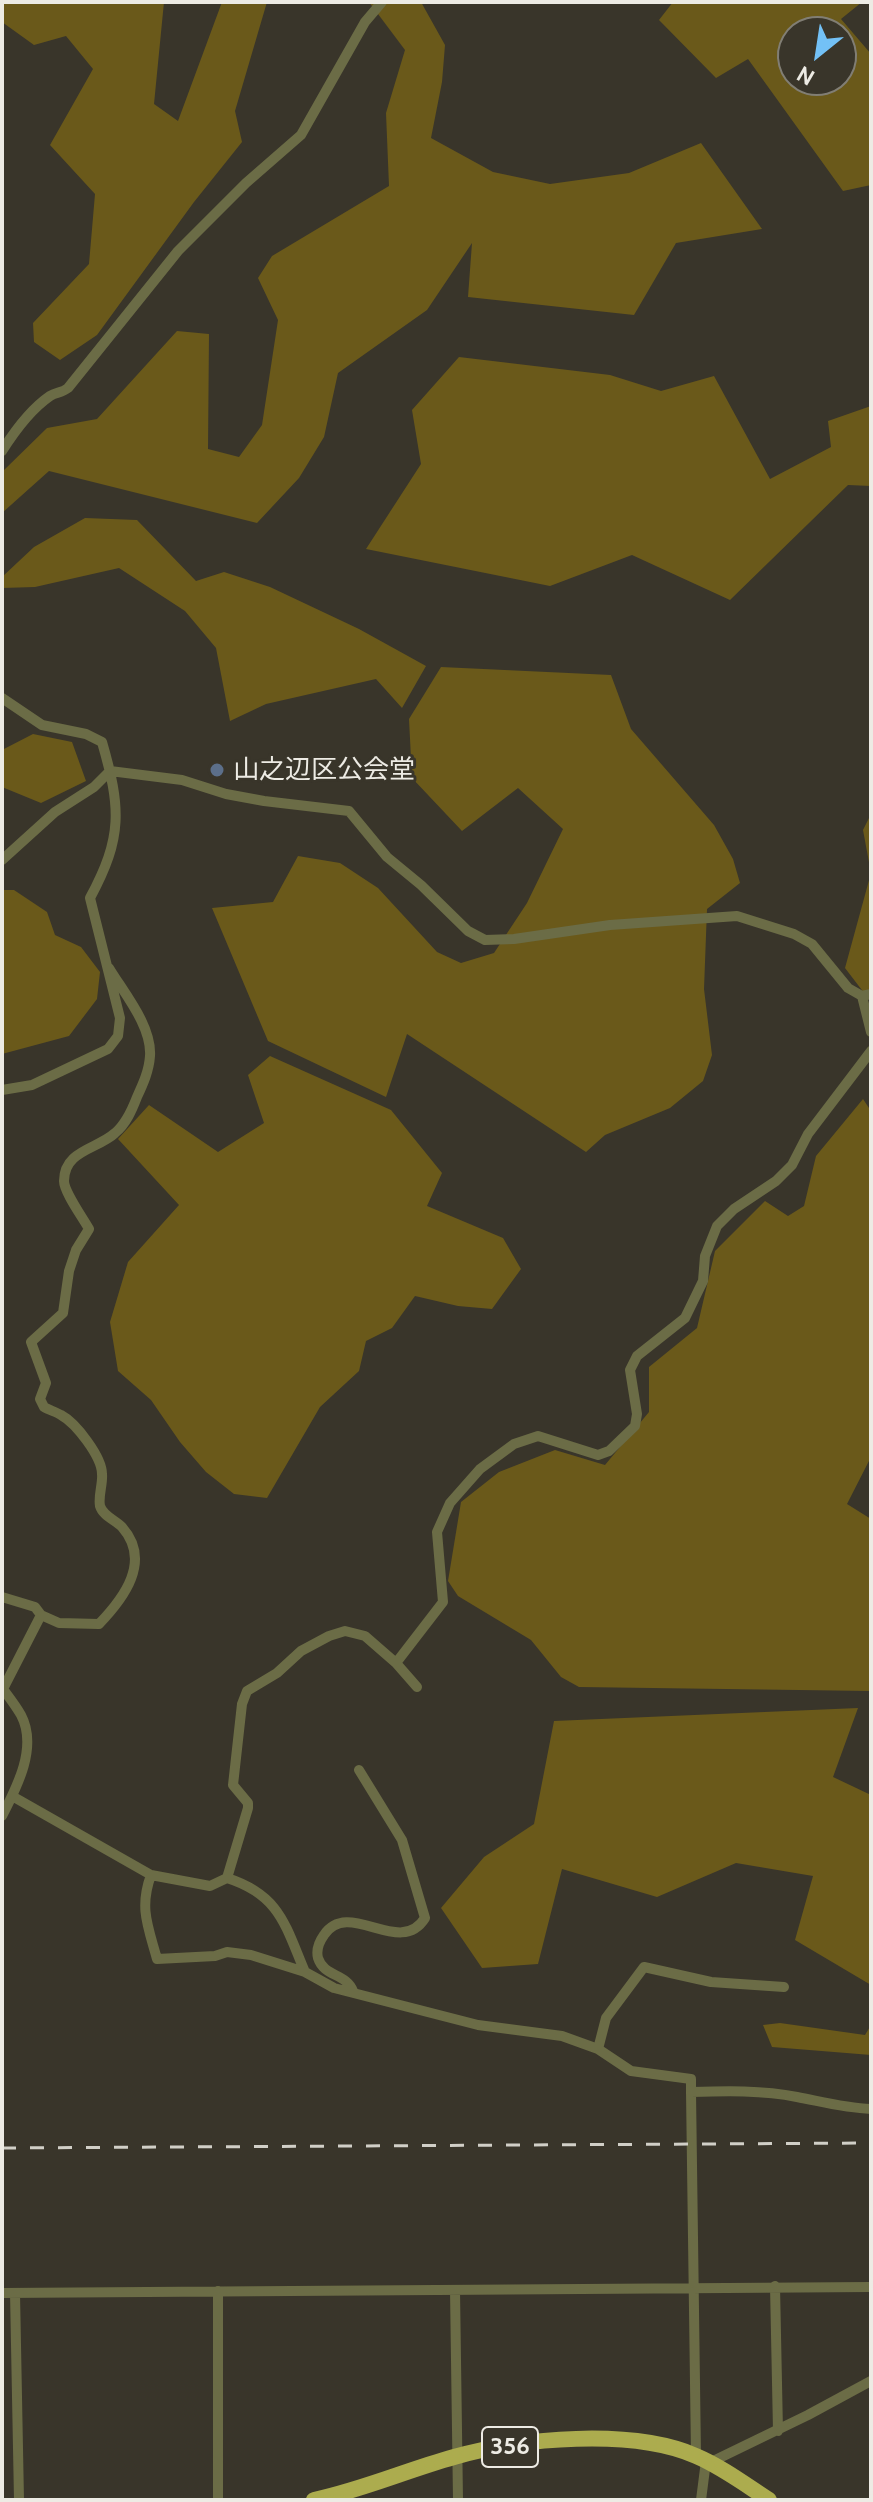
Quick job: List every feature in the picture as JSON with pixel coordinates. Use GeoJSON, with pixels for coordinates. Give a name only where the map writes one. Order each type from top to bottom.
{"type":"FeatureCollection","features":[{"type":"Feature","properties":{"kind":"highway","name":"356"},"geometry":{"type":"LineString","coordinates":[[314,2500],[459,2456],[592,2438],[650,2445],[703,2460],[769,2500]]}},
{"type":"Feature","properties":{"kind":"street"},"geometry":{"type":"LineString","coordinates":[[2,451],[14,432],[53,394],[68,388],[178,251],[246,183],[296,140],[365,22],[382,2]]}},
{"type":"Feature","properties":{"kind":"street"},"geometry":{"type":"LineString","coordinates":[[2,698],[42,725],[99,739],[110,771],[117,816],[115,840],[108,863],[90,898],[120,1018],[118,1036],[108,1049],[32,1085],[2,1090]]}},
{"type":"Feature","properties":{"kind":"street"},"geometry":{"type":"LineString","coordinates":[[2,860],[55,812],[94,787],[110,771]]}},
{"type":"Feature","properties":{"kind":"street"},"geometry":{"type":"LineString","coordinates":[[110,771],[182,780],[226,794],[264,801],[349,811],[387,857],[468,931],[485,940],[514,939],[610,925],[737,916],[794,934],[812,944],[848,988],[867,995],[871,1032]]}},
{"type":"Feature","properties":{"kind":"street"},"geometry":{"type":"LineString","coordinates":[[2,1597],[35,1607],[41,1615],[59,1623],[99,1624],[118,1604],[135,1562],[135,1548],[126,1532],[106,1515],[100,1505],[103,1473],[100,1460],[63,1415],[44,1407],[40,1399],[46,1383],[31,1342],[63,1313],[69,1271],[76,1250],[89,1229],[64,1184],[66,1170],[77,1154],[115,1134],[130,1115],[148,1071],[150,1053],[145,1033],[109,968]]}},
{"type":"Feature","properties":{"kind":"street"},"geometry":{"type":"LineString","coordinates":[[396,1663],[443,1602],[437,1532],[450,1503],[480,1469],[514,1444],[538,1436],[598,1455],[609,1451],[635,1426],[637,1414],[630,1370],[637,1356],[685,1318],[703,1281],[705,1256],[717,1226],[734,1209],[776,1181],[792,1165],[808,1134],[871,1051]]}},
{"type":"Feature","properties":{"kind":"street"},"geometry":{"type":"LineString","coordinates":[[2,1816],[25,1758],[28,1740],[22,1717],[3,1689],[41,1615]]}},
{"type":"Feature","properties":{"kind":"street"},"geometry":{"type":"LineString","coordinates":[[227,1878],[248,1808],[248,1803],[233,1785],[242,1704],[247,1691],[277,1673],[301,1651],[345,1631],[365,1636],[396,1663],[417,1687]]}},
{"type":"Feature","properties":{"kind":"street"},"geometry":{"type":"LineString","coordinates":[[353,1991],[348,1981],[327,1971],[319,1961],[318,1945],[333,1924],[342,1920],[395,1932],[415,1929],[425,1918],[402,1840],[359,1770]]}},
{"type":"Feature","properties":{"kind":"street"},"geometry":{"type":"LineString","coordinates":[[12,1796],[151,1875],[210,1886],[227,1878],[250,1886],[270,1902],[281,1916],[305,1972]]}},
{"type":"Feature","properties":{"kind":"street"},"geometry":{"type":"LineString","coordinates":[[151,1875],[143,1909],[157,1959],[215,1956],[227,1952],[251,1955],[305,1972],[334,1988],[478,2025],[562,2036],[598,2049],[631,2071],[691,2079],[692,2288],[703,2460],[701,2500]]}},
{"type":"Feature","properties":{"kind":"street"},"geometry":{"type":"LineString","coordinates":[[598,2049],[606,2018],[644,1967],[711,1982],[784,1987]]}},
{"type":"Feature","properties":{"kind":"street"},"geometry":{"type":"LineString","coordinates":[[691,2092],[769,2093],[833,2106],[871,2109]]}},
{"type":"Feature","properties":{"kind":"street"},"geometry":{"type":"LineString","coordinates":[[775,2286],[778,2431]]}},
{"type":"Feature","properties":{"kind":"street"},"geometry":{"type":"LineString","coordinates":[[2,2293],[871,2287]]}},
{"type":"Feature","properties":{"kind":"street"},"geometry":{"type":"LineString","coordinates":[[455,2290],[458,2500]]}},
{"type":"Feature","properties":{"kind":"street"},"geometry":{"type":"LineString","coordinates":[[218,2291],[218,2500]]}},
{"type":"Feature","properties":{"kind":"street"},"geometry":{"type":"LineString","coordinates":[[15,2293],[19,2500]]}},
{"type":"Feature","properties":{"kind":"street"},"geometry":{"type":"LineString","coordinates":[[703,2460],[778,2431],[871,2381]]}},
{"type":"Feature","properties":{"kind":"shaded area"},"geometry":{"type":"Polygon","coordinates":[[[2,2],[164,2],[154,104],[178,121],[222,2],[267,2],[235,111],[242,142],[97,335],[60,360],[34,342],[33,323],[89,264],[95,194],[50,145],[93,69],[66,36],[34,45],[2,22],[2,2]]]}},
{"type":"Feature","properties":{"kind":"shaded area"},"geometry":{"type":"Polygon","coordinates":[[[369,2],[421,2],[445,45],[442,82],[431,138],[493,172],[550,184],[629,173],[701,143],[762,229],[676,243],[634,315],[468,297],[472,243],[427,310],[338,373],[324,437],[299,478],[257,523],[49,471],[2,513],[2,472],[47,428],[97,419],[177,331],[209,334],[208,449],[239,457],[262,425],[278,320],[258,278],[272,256],[389,186],[386,113],[405,50],[369,2]]]}},
{"type":"Feature","properties":{"kind":"shaded area"},"geometry":{"type":"Polygon","coordinates":[[[673,2],[862,2],[845,16],[777,16],[777,96],[857,96],[857,38],[871,54],[871,185],[843,191],[748,59],[716,78],[659,20],[673,2]]]}},
{"type":"Feature","properties":{"kind":"shaded area"},"geometry":{"type":"Polygon","coordinates":[[[459,357],[610,375],[661,391],[714,376],[770,479],[831,447],[828,421],[871,406],[871,486],[848,485],[730,600],[632,555],[550,586],[366,549],[421,464],[412,410],[459,357]]]}},
{"type":"Feature","properties":{"kind":"shaded area"},"geometry":{"type":"Polygon","coordinates":[[[85,518],[137,520],[196,581],[224,572],[270,587],[359,629],[426,666],[402,708],[376,679],[266,704],[230,721],[216,648],[185,611],[119,568],[35,587],[2,588],[2,577],[34,547],[85,518]]]}},
{"type":"Feature","properties":{"kind":"shaded area"},"geometry":{"type":"Polygon","coordinates":[[[441,667],[611,675],[631,729],[714,825],[733,859],[740,883],[707,909],[704,989],[712,1055],[703,1081],[670,1108],[605,1135],[586,1152],[407,1034],[386,1097],[268,1041],[212,908],[273,902],[298,856],[340,863],[378,888],[437,952],[461,963],[494,953],[527,903],[563,829],[518,788],[462,831],[412,778],[409,719],[441,667]]]}},
{"type":"Feature","properties":{"kind":"shaded area"},"geometry":{"type":"Polygon","coordinates":[[[33,734],[72,742],[86,781],[41,803],[2,787],[2,750],[33,734]]]}},
{"type":"Feature","properties":{"kind":"shaded area"},"geometry":{"type":"Polygon","coordinates":[[[871,814],[871,873],[863,830],[871,814]]]}},
{"type":"Feature","properties":{"kind":"shaded area"},"geometry":{"type":"Polygon","coordinates":[[[871,873],[871,1002],[845,968],[871,873]]]}},
{"type":"Feature","properties":{"kind":"shaded area"},"geometry":{"type":"Polygon","coordinates":[[[2,890],[14,890],[47,912],[55,935],[81,947],[100,972],[97,999],[69,1036],[2,1054],[2,890]]]}},
{"type":"Feature","properties":{"kind":"shaded area"},"geometry":{"type":"Polygon","coordinates":[[[270,1056],[391,1110],[442,1173],[427,1206],[503,1238],[521,1269],[492,1309],[458,1306],[415,1296],[392,1328],[366,1341],[359,1371],[320,1407],[267,1498],[234,1494],[206,1472],[180,1442],[151,1400],[118,1371],[110,1322],[128,1262],[179,1205],[118,1139],[149,1105],[218,1152],[264,1123],[248,1075],[270,1056]]]}},
{"type":"Feature","properties":{"kind":"shaded area"},"geometry":{"type":"Polygon","coordinates":[[[863,1099],[871,1111],[871,1457],[847,1504],[871,1519],[871,1691],[579,1687],[561,1677],[531,1640],[458,1596],[448,1581],[461,1502],[499,1472],[555,1450],[605,1465],[649,1412],[649,1367],[697,1328],[715,1251],[765,1201],[788,1216],[804,1206],[816,1156],[863,1099]]]}},
{"type":"Feature","properties":{"kind":"shaded area"},"geometry":{"type":"Polygon","coordinates":[[[858,1708],[833,1777],[871,1795],[871,1985],[795,1940],[813,1876],[736,1863],[657,1897],[562,1869],[538,1964],[482,1968],[441,1908],[484,1857],[534,1824],[554,1721],[858,1708]]]}},
{"type":"Feature","properties":{"kind":"shaded area"},"geometry":{"type":"Polygon","coordinates":[[[780,2023],[865,2035],[871,2025],[871,2055],[772,2047],[763,2025],[780,2023]]]}},
{"type":"Feature","properties":{"kind":"railway"},"geometry":{"type":"LineString","coordinates":[[2,2148],[871,2143]]}},
{"type":"Feature","properties":{"kind":"place","name":"山之辺区公会堂"},"geometry":{"type":"Point","coordinates":[217,770]}}]}
